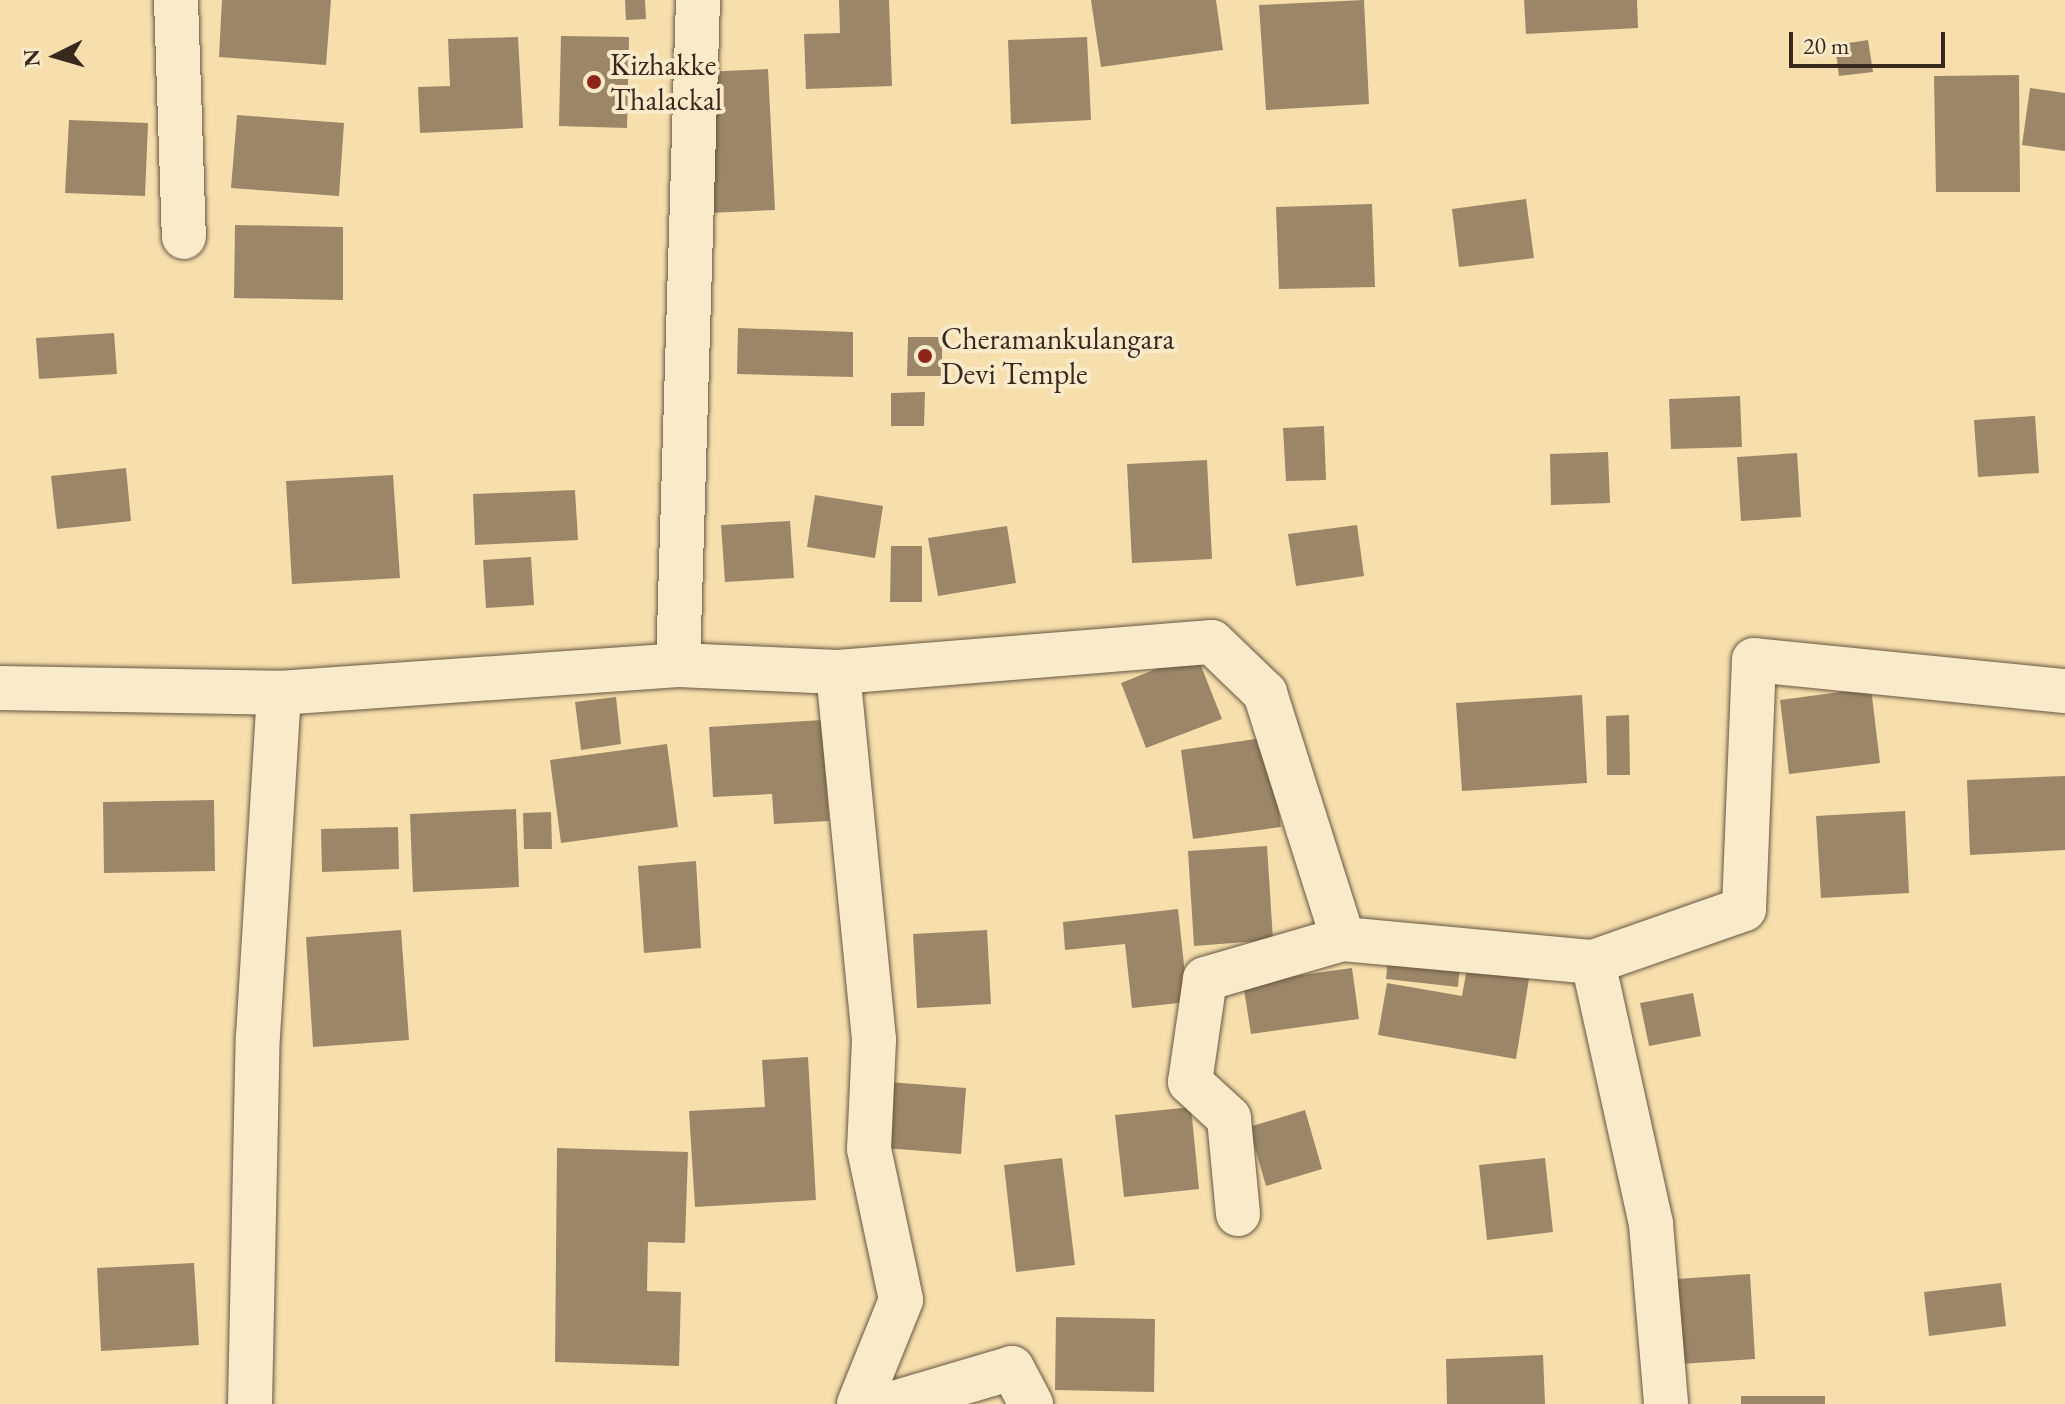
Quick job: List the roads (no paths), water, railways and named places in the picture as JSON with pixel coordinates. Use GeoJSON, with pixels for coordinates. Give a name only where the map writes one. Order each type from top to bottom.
{"type":"FeatureCollection","features":[{"type":"Feature","properties":{"kind":"street"},"geometry":{"type":"LineString","coordinates":[[176,0],[184,237]]}},
{"type":"Feature","properties":{"kind":"street"},"geometry":{"type":"LineString","coordinates":[[678,665],[698,0]]}},
{"type":"Feature","properties":{"kind":"street"},"geometry":{"type":"LineString","coordinates":[[0,688],[279,693],[678,665],[838,672],[1212,642],[1265,693],[1343,939]]}},
{"type":"Feature","properties":{"kind":"street"},"geometry":{"type":"LineString","coordinates":[[1238,1214],[1229,1118],[1190,1082],[1205,979],[1343,939],[1593,962],[1744,909],[1754,660],[2065,691]]}},
{"type":"Feature","properties":{"kind":"street"},"geometry":{"type":"LineString","coordinates":[[838,672],[874,1040],[869,1149],[901,1300],[859,1404]]}},
{"type":"Feature","properties":{"kind":"street"},"geometry":{"type":"LineString","coordinates":[[250,1404],[258,1036],[279,693]]}},
{"type":"Feature","properties":{"kind":"street"},"geometry":{"type":"LineString","coordinates":[[1593,962],[1651,1224],[1666,1404]]}},
{"type":"Feature","properties":{"kind":"street"},"geometry":{"type":"LineString","coordinates":[[890,1404],[1012,1368],[1031,1404]]}},
{"type":"Feature","properties":{"kind":"place","name":"Kizhakke Thalackal"},"geometry":{"type":"Point","coordinates":[594,82]}},
{"type":"Feature","properties":{"kind":"place","name":"Cheramankulangara Devi Temple"},"geometry":{"type":"Point","coordinates":[925,356]}}]}
